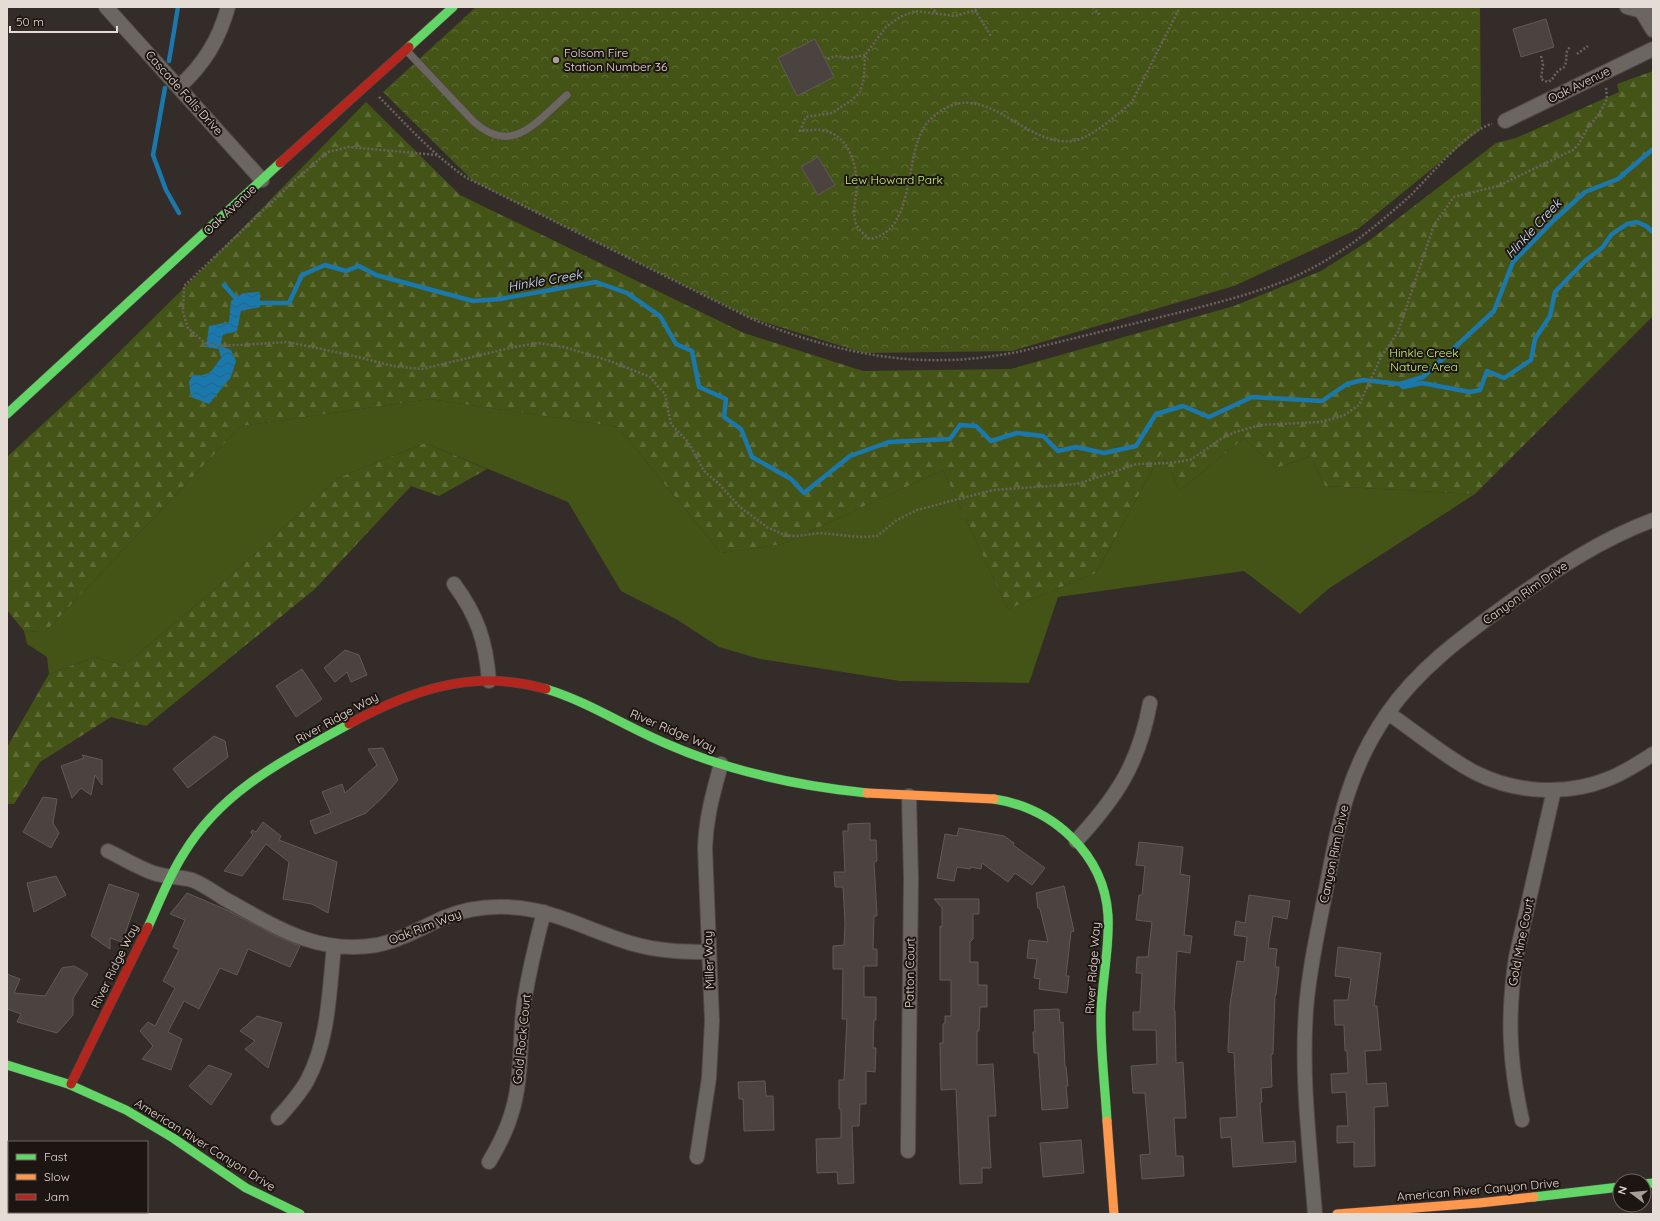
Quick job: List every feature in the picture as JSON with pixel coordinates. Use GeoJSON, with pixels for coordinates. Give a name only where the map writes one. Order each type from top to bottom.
{"type":"FeatureCollection","features":[{"type":"Feature","properties":{"kind":"street","name":"Cascade Falls Drive"},"geometry":{"type":"LineString","coordinates":[[106,7],[262,180]]}},
{"type":"Feature","properties":{"kind":"street"},"geometry":{"type":"LineString","coordinates":[[179,87],[192,75],[207,57],[218,37],[228,7]]}},
{"type":"Feature","properties":{"kind":"street","name":"Oak Avenue"},"geometry":{"type":"LineString","coordinates":[[7,414],[453,7]]}},
{"type":"Feature","properties":{"kind":"street"},"geometry":{"type":"LineString","coordinates":[[1627,7],[1648,13],[1653,30]]}},
{"type":"Feature","properties":{"kind":"street","name":"Oak Avenue"},"geometry":{"type":"LineString","coordinates":[[1504,121],[1653,49]]}},
{"type":"Feature","properties":{"kind":"street","name":"Canyon Rim Drive"},"geometry":{"type":"LineString","coordinates":[[1315,1214],[1305,1046],[1306,1009],[1310,973],[1337,828],[1346,795],[1359,763],[1388,713],[1404,691],[1428,666],[1453,644],[1549,574],[1606,541],[1653,520]]}},
{"type":"Feature","properties":{"kind":"street"},"geometry":{"type":"LineString","coordinates":[[454,584],[466,600],[476,618],[483,637],[488,660],[489,681]]}},
{"type":"Feature","properties":{"kind":"street","name":"River Ridge Way"},"geometry":{"type":"LineString","coordinates":[[71,1084],[183,854],[203,825],[219,807],[256,778],[373,711],[397,699],[442,685],[466,682],[489,681],[521,684],[545,688],[567,696],[589,705],[648,736],[687,753],[749,773],[802,784],[908,796],[987,798],[1014,802],[1045,816],[1076,841],[1095,869],[1107,910],[1108,938],[1102,992],[1101,1033],[1114,1214]]}},
{"type":"Feature","properties":{"kind":"street"},"geometry":{"type":"LineString","coordinates":[[1076,841],[1100,815],[1127,775],[1137,753],[1150,703]]}},
{"type":"Feature","properties":{"kind":"street"},"geometry":{"type":"LineString","coordinates":[[1388,713],[1475,772],[1507,784],[1529,789],[1554,790],[1578,788],[1600,782],[1631,768],[1653,754]]}},
{"type":"Feature","properties":{"kind":"street","name":"Miller Way"},"geometry":{"type":"LineString","coordinates":[[697,1157],[709,1078],[712,1021],[705,848],[706,828],[709,807],[721,764]]}},
{"type":"Feature","properties":{"kind":"street","name":"Gold Mine Court"},"geometry":{"type":"LineString","coordinates":[[1522,1120],[1516,1093],[1511,1056],[1510,1018],[1512,981],[1516,957],[1554,790]]}},
{"type":"Feature","properties":{"kind":"street","name":"Patton Court"},"geometry":{"type":"LineString","coordinates":[[908,796],[911,879],[908,1151]]}},
{"type":"Feature","properties":{"kind":"street","name":"Oak Rim Way"},"geometry":{"type":"LineString","coordinates":[[108,850],[156,874],[192,880],[284,931],[307,940],[334,946],[358,947],[388,942],[411,934],[443,918],[476,909],[498,907],[521,908],[544,912],[629,943],[648,948],[679,952],[709,952]]}},
{"type":"Feature","properties":{"kind":"street","name":"Gold Rock Court"},"geometry":{"type":"LineString","coordinates":[[488,1162],[504,1135],[512,1114],[515,1099],[524,1004],[532,960],[544,912]]}},
{"type":"Feature","properties":{"kind":"street"},"geometry":{"type":"LineString","coordinates":[[278,1118],[293,1101],[306,1082],[316,1062],[323,1040],[334,946]]}},
{"type":"Feature","properties":{"kind":"street","name":"American River Canyon Drive"},"geometry":{"type":"LineString","coordinates":[[7,1065],[71,1084],[120,1106],[164,1132],[246,1188],[269,1201],[300,1214]]}},
{"type":"Feature","properties":{"kind":"street","name":"American River Canyon Drive"},"geometry":{"type":"LineString","coordinates":[[1337,1214],[1479,1203],[1612,1188]]}},
{"type":"Feature","properties":{"kind":"lane"},"geometry":{"type":"LineString","coordinates":[[406,50],[481,129],[493,135],[507,138],[523,133],[567,95]]}},
{"type":"Feature","properties":{"kind":"path"},"geometry":{"type":"LineString","coordinates":[[912,13],[916,7]]}},
{"type":"Feature","properties":{"kind":"path"},"geometry":{"type":"LineString","coordinates":[[931,7],[938,13]]}},
{"type":"Feature","properties":{"kind":"path"},"geometry":{"type":"LineString","coordinates":[[980,7],[955,16],[916,11],[900,17],[886,27],[865,55],[864,78],[860,92],[852,100],[832,113],[806,117],[800,131],[822,130],[837,136],[846,144],[854,162],[857,186],[855,221],[860,231],[870,239],[880,237],[895,223],[901,211],[911,167],[920,138],[927,123],[943,110],[956,104],[981,104],[1043,137],[1059,140],[1076,140],[1091,133],[1121,112],[1132,102],[1180,7]]}},
{"type":"Feature","properties":{"kind":"path"},"geometry":{"type":"LineString","coordinates":[[1093,7],[1100,15]]}},
{"type":"Feature","properties":{"kind":"path"},"geometry":{"type":"LineString","coordinates":[[975,10],[991,36]]}},
{"type":"Feature","properties":{"kind":"path"},"geometry":{"type":"LineString","coordinates":[[1577,54],[1588,46]]}},
{"type":"Feature","properties":{"kind":"path"},"geometry":{"type":"LineString","coordinates":[[1541,56],[1543,64],[1541,79],[1548,82],[1556,76],[1558,71],[1566,64],[1565,54],[1570,47]]}},
{"type":"Feature","properties":{"kind":"path"},"geometry":{"type":"LineString","coordinates":[[828,60],[835,56],[849,58],[865,55]]}},
{"type":"Feature","properties":{"kind":"path"},"geometry":{"type":"LineString","coordinates":[[437,155],[349,146],[328,152],[294,181],[184,286],[183,312],[188,328],[205,343],[222,346],[288,342],[393,366],[422,369],[514,347],[538,343],[564,348],[610,361],[650,377],[665,394],[672,424],[688,442],[704,471],[718,483],[740,507],[767,527],[784,535],[796,536],[820,533],[860,537],[877,536],[897,520],[917,510],[993,490],[1077,484],[1137,464],[1190,460],[1221,439],[1235,432],[1261,425],[1320,422],[1344,416],[1359,405],[1381,357],[1398,332],[1402,324],[1434,225],[1454,197],[1498,186],[1572,150],[1578,145],[1587,129],[1599,114],[1607,99],[1606,84],[1600,86]]}},
{"type":"Feature","properties":{"kind":"path"},"geometry":{"type":"LineString","coordinates":[[367,86],[437,155],[453,169],[467,178],[746,316],[778,329],[852,350],[889,357],[945,360],[986,357],[1032,349],[1218,302],[1289,279],[1314,267],[1358,240],[1412,194],[1457,148],[1488,125],[1504,121]]}},
{"type":"Feature","properties":{"kind":"green space","name":"Lew Howard Park"},"geometry":{"type":"Polygon","coordinates":[[[476,7],[1480,7],[1481,129],[1358,229],[1234,286],[1012,351],[864,353],[751,318],[473,181],[383,92],[476,7]]]}},
{"type":"Feature","properties":{"kind":"green space","name":"Hinkle Creek Nature Area"},"geometry":{"type":"Polygon","coordinates":[[[1653,71],[1653,316],[1475,494],[1325,486],[1311,456],[1276,468],[1244,438],[1179,491],[1171,471],[1161,454],[1096,573],[1008,609],[943,470],[782,544],[721,553],[618,427],[430,399],[241,426],[45,632],[24,631],[7,610],[7,457],[94,377],[195,277],[366,102],[460,195],[744,333],[863,371],[1011,369],[1234,306],[1321,271],[1370,240],[1496,143],[1516,138],[1619,92],[1617,84],[1653,71]]]}},
{"type":"Feature","properties":{"kind":"green space"},"geometry":{"type":"Polygon","coordinates":[[[430,399],[618,427],[721,553],[782,544],[943,470],[1008,609],[1096,573],[1161,454],[1171,471],[1179,491],[1244,438],[1276,468],[1311,456],[1325,486],[1475,494],[1328,589],[1300,614],[1244,571],[1058,597],[1029,683],[900,681],[760,659],[719,647],[676,619],[621,591],[568,502],[425,443],[338,478],[235,572],[124,666],[95,657],[49,674],[47,657],[27,644],[24,631],[45,632],[241,426],[430,399]]]}},
{"type":"Feature","properties":{"kind":"green space"},"geometry":{"type":"Polygon","coordinates":[[[425,443],[487,469],[439,496],[411,486],[315,589],[146,726],[111,717],[40,762],[14,804],[7,804],[7,747],[49,674],[95,657],[124,666],[235,572],[338,478],[425,443]]]}},
{"type":"Feature","properties":{"kind":"water"},"geometry":{"type":"Polygon","coordinates":[[[260,292],[260,307],[241,311],[237,331],[223,335],[221,343],[223,347],[231,350],[236,361],[231,377],[209,404],[191,397],[189,382],[193,375],[207,374],[213,369],[221,358],[219,349],[206,347],[209,326],[229,322],[231,301],[243,293],[260,292]]]}},
{"type":"Feature","properties":{"kind":"building"},"geometry":{"type":"Polygon","coordinates":[[[1546,19],[1554,47],[1521,57],[1513,29],[1546,19]]]}},
{"type":"Feature","properties":{"kind":"building"},"geometry":{"type":"Polygon","coordinates":[[[815,39],[834,77],[797,96],[778,58],[815,39]]]}},
{"type":"Feature","properties":{"kind":"building"},"geometry":{"type":"Polygon","coordinates":[[[818,157],[835,185],[818,195],[801,167],[818,157]]]}},
{"type":"Feature","properties":{"kind":"building"},"geometry":{"type":"Polygon","coordinates":[[[345,650],[359,655],[367,675],[351,682],[347,672],[335,682],[324,668],[345,650]]]}},
{"type":"Feature","properties":{"kind":"building"},"geometry":{"type":"Polygon","coordinates":[[[302,669],[322,699],[296,717],[276,686],[302,669]]]}},
{"type":"Feature","properties":{"kind":"building"},"geometry":{"type":"Polygon","coordinates":[[[214,736],[225,741],[228,757],[188,788],[173,769],[214,736]]]}},
{"type":"Feature","properties":{"kind":"building"},"geometry":{"type":"Polygon","coordinates":[[[383,748],[398,780],[366,813],[315,834],[310,821],[331,813],[322,792],[342,784],[345,793],[377,765],[368,749],[383,748]]]}},
{"type":"Feature","properties":{"kind":"building"},"geometry":{"type":"Polygon","coordinates":[[[82,755],[102,760],[102,785],[95,775],[91,795],[81,788],[72,798],[61,766],[84,758],[82,755]]]}},
{"type":"Feature","properties":{"kind":"building"},"geometry":{"type":"Polygon","coordinates":[[[43,797],[57,799],[53,823],[59,833],[51,848],[23,832],[43,797]]]}},
{"type":"Feature","properties":{"kind":"building"},"geometry":{"type":"Polygon","coordinates":[[[263,822],[281,836],[279,840],[337,862],[328,913],[312,904],[283,899],[289,862],[266,844],[242,876],[224,871],[253,835],[251,833],[252,830],[256,832],[263,822]]]}},
{"type":"Feature","properties":{"kind":"building"},"geometry":{"type":"Polygon","coordinates":[[[870,823],[870,840],[876,840],[877,861],[874,862],[877,916],[874,916],[873,949],[877,949],[877,966],[864,966],[864,997],[876,997],[876,1020],[874,1020],[873,1048],[876,1048],[875,1072],[866,1071],[866,1104],[860,1104],[859,1126],[852,1126],[854,1183],[838,1184],[837,1172],[817,1173],[816,1139],[841,1138],[839,1080],[844,1080],[847,1019],[842,1019],[843,969],[833,969],[833,946],[844,945],[845,923],[843,887],[835,887],[834,872],[845,872],[843,831],[848,831],[848,824],[870,823]]]}},
{"type":"Feature","properties":{"kind":"building"},"geometry":{"type":"Polygon","coordinates":[[[959,828],[1004,836],[1014,843],[1013,845],[1045,868],[1032,885],[1015,873],[1008,882],[982,863],[981,869],[957,867],[954,881],[937,878],[945,834],[957,836],[959,828]]]}},
{"type":"Feature","properties":{"kind":"building"},"geometry":{"type":"Polygon","coordinates":[[[1139,842],[1183,847],[1180,874],[1190,876],[1184,935],[1192,936],[1190,953],[1177,951],[1174,1011],[1176,1063],[1183,1062],[1186,1118],[1174,1118],[1176,1156],[1183,1156],[1184,1176],[1142,1179],[1140,1155],[1150,1154],[1145,1093],[1133,1093],[1131,1066],[1157,1064],[1156,1030],[1133,1030],[1133,1012],[1140,1012],[1142,973],[1136,973],[1137,957],[1148,957],[1152,922],[1136,920],[1139,895],[1142,895],[1145,866],[1136,865],[1139,842]]]}},
{"type":"Feature","properties":{"kind":"building"},"geometry":{"type":"Polygon","coordinates":[[[56,876],[66,895],[34,912],[27,883],[56,876]]]}},
{"type":"Feature","properties":{"kind":"building"},"geometry":{"type":"Polygon","coordinates":[[[109,884],[139,894],[122,942],[110,938],[110,949],[91,936],[109,884]]]}},
{"type":"Feature","properties":{"kind":"building"},"geometry":{"type":"Polygon","coordinates":[[[1064,886],[1074,931],[1071,932],[1066,976],[1069,976],[1067,993],[1039,989],[1040,979],[1034,978],[1037,959],[1027,958],[1029,940],[1048,942],[1040,909],[1038,908],[1036,893],[1064,886]]]}},
{"type":"Feature","properties":{"kind":"building"},"geometry":{"type":"Polygon","coordinates":[[[187,893],[229,911],[276,936],[300,946],[290,967],[248,949],[237,975],[220,968],[199,1009],[184,1001],[168,1032],[182,1039],[171,1070],[142,1059],[153,1046],[140,1031],[148,1022],[155,1026],[175,988],[163,981],[179,950],[173,947],[185,920],[170,914],[187,893]]]}},
{"type":"Feature","properties":{"kind":"building"},"geometry":{"type":"Polygon","coordinates":[[[1249,895],[1290,901],[1287,919],[1273,916],[1268,948],[1277,949],[1275,967],[1279,967],[1275,995],[1273,1054],[1271,1054],[1272,1087],[1261,1088],[1262,1102],[1260,1103],[1263,1143],[1295,1141],[1296,1162],[1233,1167],[1231,1137],[1221,1138],[1220,1118],[1237,1117],[1234,1053],[1228,1052],[1230,1005],[1237,961],[1244,962],[1247,937],[1234,935],[1236,921],[1245,923],[1249,895]]]}},
{"type":"Feature","properties":{"kind":"building"},"geometry":{"type":"Polygon","coordinates":[[[934,899],[979,899],[979,914],[973,914],[973,939],[970,942],[970,962],[978,962],[978,985],[987,985],[987,1007],[980,1007],[979,1031],[977,1031],[977,1065],[993,1064],[996,1116],[988,1116],[991,1168],[982,1168],[982,1183],[960,1184],[956,1089],[941,1090],[940,1043],[943,1043],[943,1024],[945,1023],[945,1016],[951,1016],[951,980],[940,980],[940,926],[942,927],[942,908],[934,899]]]}},
{"type":"Feature","properties":{"kind":"building"},"geometry":{"type":"Polygon","coordinates":[[[1338,947],[1381,953],[1374,1006],[1377,1006],[1381,1050],[1365,1051],[1367,1084],[1386,1083],[1388,1106],[1374,1107],[1375,1166],[1354,1167],[1354,1142],[1337,1143],[1337,1126],[1348,1126],[1346,1092],[1332,1093],[1331,1074],[1348,1073],[1344,1025],[1335,1025],[1334,1000],[1348,1000],[1351,978],[1335,976],[1338,947]]]}},
{"type":"Feature","properties":{"kind":"building"},"geometry":{"type":"Polygon","coordinates":[[[74,966],[88,974],[73,998],[73,1015],[57,1033],[17,1022],[21,1014],[7,1009],[7,974],[20,979],[14,993],[45,996],[62,968],[74,966]]]}},
{"type":"Feature","properties":{"kind":"building"},"geometry":{"type":"Polygon","coordinates":[[[1059,1009],[1060,1023],[1063,1022],[1065,1067],[1068,1086],[1066,1086],[1068,1108],[1042,1110],[1038,1053],[1034,1053],[1034,1010],[1059,1009]]]}},
{"type":"Feature","properties":{"kind":"building"},"geometry":{"type":"Polygon","coordinates":[[[257,1016],[282,1023],[268,1068],[245,1049],[255,1041],[240,1031],[257,1016]]]}},
{"type":"Feature","properties":{"kind":"building"},"geometry":{"type":"Polygon","coordinates":[[[209,1065],[232,1074],[211,1105],[189,1086],[209,1065]]]}},
{"type":"Feature","properties":{"kind":"building"},"geometry":{"type":"Polygon","coordinates":[[[765,1081],[766,1096],[773,1096],[774,1130],[744,1131],[743,1099],[739,1099],[738,1082],[765,1081]]]}},
{"type":"Feature","properties":{"kind":"building"},"geometry":{"type":"Polygon","coordinates":[[[1081,1140],[1084,1173],[1043,1177],[1040,1143],[1081,1140]]]}},
{"type":"Feature","properties":{"kind":"waterway","name":"Hinkle Creek"},"geometry":{"type":"LineString","coordinates":[[169,61],[178,7]]}},
{"type":"Feature","properties":{"kind":"waterway","name":"Hinkle Creek"},"geometry":{"type":"LineString","coordinates":[[165,88],[153,155],[166,190],[179,213]]}},
{"type":"Feature","properties":{"kind":"waterway","name":"Hinkle Creek"},"geometry":{"type":"LineString","coordinates":[[254,303],[289,303],[302,275],[325,265],[346,271],[359,266],[376,275],[473,301],[500,299],[596,282],[627,293],[660,316],[676,344],[692,351],[699,387],[726,399],[724,417],[741,429],[752,457],[791,479],[804,493],[850,456],[889,442],[950,439],[960,425],[976,426],[991,441],[1017,433],[1043,436],[1058,451],[1076,447],[1104,453],[1136,446],[1156,414],[1183,406],[1209,417],[1252,397],[1322,401],[1347,384],[1363,380],[1400,384],[1423,377],[1494,311],[1513,262],[1554,220],[1585,192],[1618,179],[1653,149]]}},
{"type":"Feature","properties":{"kind":"waterway"},"geometry":{"type":"LineString","coordinates":[[1400,384],[1403,387],[1422,383],[1470,392],[1480,390],[1487,371],[1504,378],[1531,360],[1535,339],[1550,316],[1555,292],[1585,261],[1602,248],[1612,234],[1627,224],[1637,222],[1646,226],[1653,232]]}},
{"type":"Feature","properties":{"kind":"waterway","name":"Hinkle Creek"},"geometry":{"type":"LineString","coordinates":[[224,285],[239,302]]}},
{"type":"Feature","properties":{"kind":"traffic: fast"},"geometry":{"type":"LineString","coordinates":[[409,47],[453,7]]}},
{"type":"Feature","properties":{"kind":"traffic: fast"},"geometry":{"type":"LineString","coordinates":[[7,414],[280,163]]}},
{"type":"Feature","properties":{"kind":"traffic: fast"},"geometry":{"type":"LineString","coordinates":[[546,689],[562,694],[667,744],[691,754],[740,770],[790,782],[867,793]]}},
{"type":"Feature","properties":{"kind":"traffic: fast"},"geometry":{"type":"LineString","coordinates":[[148,927],[169,880],[184,853],[217,811],[257,778],[302,750],[349,724]]}},
{"type":"Feature","properties":{"kind":"traffic: fast"},"geometry":{"type":"LineString","coordinates":[[994,799],[1016,804],[1036,812],[1055,824],[1072,838],[1086,854],[1097,872],[1104,893],[1108,915],[1107,951],[1101,1012],[1102,1053],[1107,1121]]}},
{"type":"Feature","properties":{"kind":"traffic: fast"},"geometry":{"type":"LineString","coordinates":[[7,1065],[68,1084],[126,1110],[173,1138],[246,1188],[300,1214]]}},
{"type":"Feature","properties":{"kind":"traffic: fast"},"geometry":{"type":"LineString","coordinates":[[1534,1197],[1612,1188]]}},
{"type":"Feature","properties":{"kind":"traffic: slow"},"geometry":{"type":"LineString","coordinates":[[867,793],[994,799]]}},
{"type":"Feature","properties":{"kind":"traffic: slow"},"geometry":{"type":"LineString","coordinates":[[1107,1121],[1114,1214]]}},
{"type":"Feature","properties":{"kind":"traffic: slow"},"geometry":{"type":"LineString","coordinates":[[1337,1214],[1479,1203],[1534,1197]]}},
{"type":"Feature","properties":{"kind":"traffic: jam"},"geometry":{"type":"LineString","coordinates":[[280,163],[409,47]]}},
{"type":"Feature","properties":{"kind":"traffic: jam"},"geometry":{"type":"LineString","coordinates":[[349,724],[396,701],[420,692],[444,686],[468,682],[494,681],[519,683],[546,689]]}},
{"type":"Feature","properties":{"kind":"traffic: jam"},"geometry":{"type":"LineString","coordinates":[[71,1084],[148,927]]}},
{"type":"Feature","properties":{"kind":"place","name":"Folsom Fire Station Number 36"},"geometry":{"type":"Point","coordinates":[556,60]}}]}
